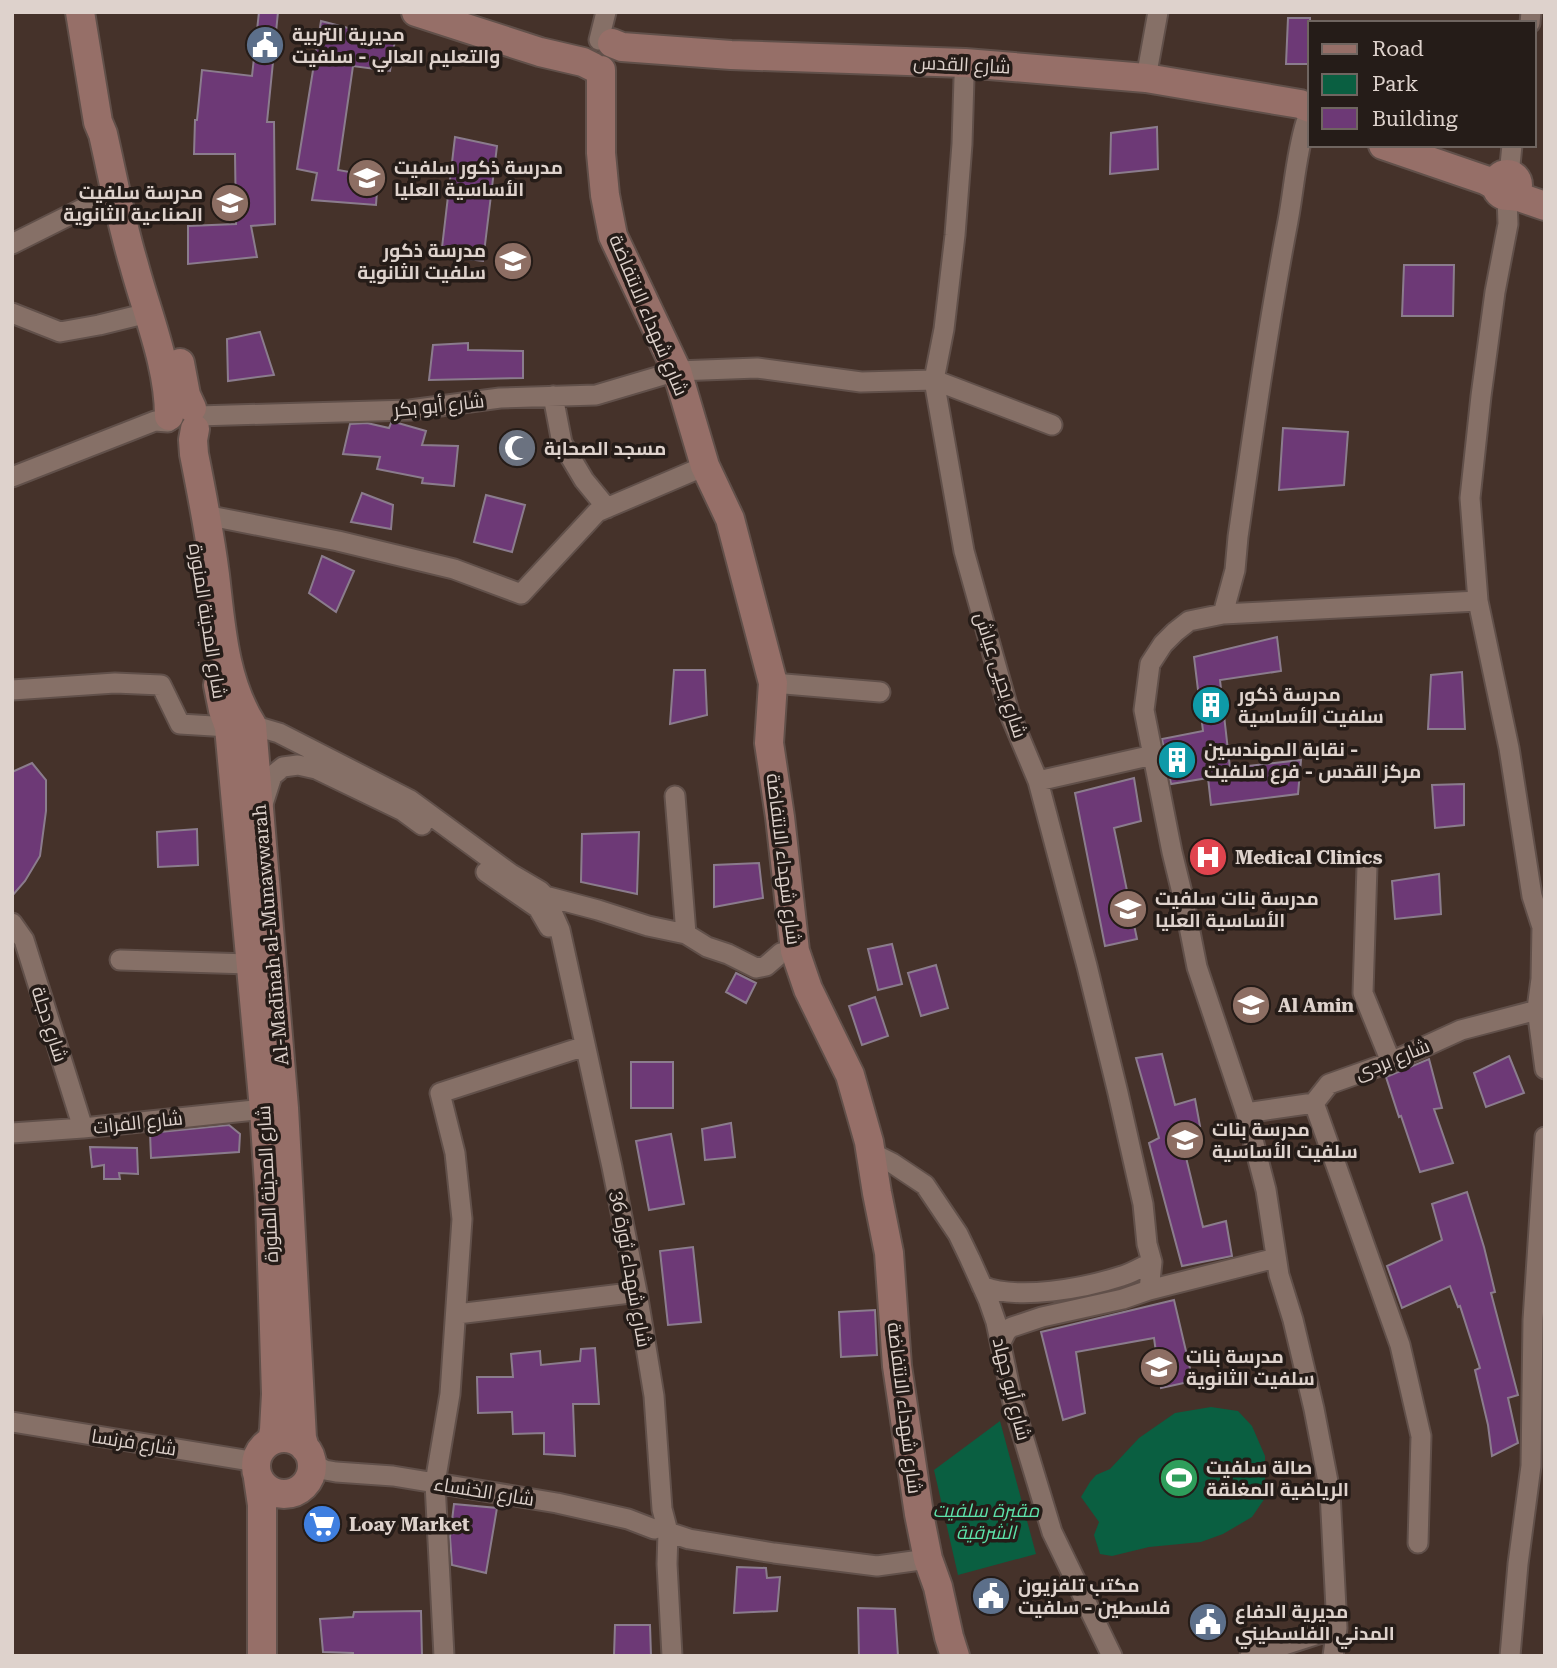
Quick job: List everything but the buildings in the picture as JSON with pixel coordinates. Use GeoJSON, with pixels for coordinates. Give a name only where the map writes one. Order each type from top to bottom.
{"type":"FeatureCollection","features":[{"type":"Feature","properties":{"kind":"main road","name":"شارع المدينة المنورة"},"geometry":{"type":"LineString","coordinates":[[80,12],[98,122],[127,242],[165,379],[182,421]]}},
{"type":"Feature","properties":{"kind":"main road","name":"شارع المدينة المنورة"},"geometry":{"type":"LineString","coordinates":[[98,12],[116,117],[186,395],[179,442],[223,709],[241,726],[249,964],[264,1109],[275,1382],[274,1430],[262,1460],[262,1656]]}},
{"type":"Feature","properties":{"kind":"main road","name":"شارع القدس"},"geometry":{"type":"LineString","coordinates":[[416,12],[540,52],[583,62],[622,47],[711,54],[965,63],[1146,78],[1300,104],[1308,116]]}},
{"type":"Feature","properties":{"kind":"main road","name":"شارع القدس"},"geometry":{"type":"LineString","coordinates":[[461,12],[559,44],[629,63],[730,70],[964,78],[1144,93],[1308,118]]}},
{"type":"Feature","properties":{"kind":"main road","name":"شارع شهداء الانتفاضة"},"geometry":{"type":"LineString","coordinates":[[602,55],[601,153],[613,236],[677,371],[705,466],[730,519],[773,683],[769,743],[795,951],[808,989],[850,1075],[872,1153],[889,1253],[897,1366],[919,1514],[928,1559],[938,1587],[955,1656]]}},
{"type":"Feature","properties":{"kind":"main road"},"geometry":{"type":"LineString","coordinates":[[1389,147],[1485,180],[1545,191]]}},
{"type":"Feature","properties":{"kind":"main road"},"geometry":{"type":"LineString","coordinates":[[1425,147],[1508,185],[1519,197],[1545,206]]}},
{"type":"Feature","properties":{"kind":"main road","name":"Al-Madīnah al-Munawwarah"},"geometry":{"type":"LineString","coordinates":[[182,421],[192,440],[224,647],[260,816],[284,1108],[302,1437],[309,1455]]}},
{"type":"Feature","properties":{"kind":"main road"},"geometry":{"type":"LineString","coordinates":[[282,1438],[300,1442],[309,1455],[311,1473],[307,1482],[296,1492],[274,1493],[264,1486],[262,1460],[282,1438]]}},
{"type":"Feature","properties":{"kind":"main road"},"geometry":{"type":"LineString","coordinates":[[278,1656],[280,1522],[284,1502],[291,1493]]}},
{"type":"Feature","properties":{"kind":"street"},"geometry":{"type":"LineString","coordinates":[[602,55],[606,12]]}},
{"type":"Feature","properties":{"kind":"street"},"geometry":{"type":"LineString","coordinates":[[1146,78],[1158,12]]}},
{"type":"Feature","properties":{"kind":"street","name":"شارع يحيى عياش"},"geometry":{"type":"LineString","coordinates":[[964,78],[954,235],[944,329],[934,380],[964,551],[1009,712],[1038,781],[1115,1080],[1143,1204],[1147,1244],[1152,1262]]}},
{"type":"Feature","properties":{"kind":"street"},"geometry":{"type":"LineString","coordinates":[[1223,614],[1236,570],[1238,537],[1268,335],[1301,138],[1308,120]]}},
{"type":"Feature","properties":{"kind":"street"},"geometry":{"type":"LineString","coordinates":[[1512,147],[1508,223],[1495,292],[1470,498],[1478,601],[1538,894],[1542,927],[1541,1008],[1545,1069]]}},
{"type":"Feature","properties":{"kind":"street"},"geometry":{"type":"LineString","coordinates":[[12,244],[116,192]]}},
{"type":"Feature","properties":{"kind":"street"},"geometry":{"type":"LineString","coordinates":[[12,313],[60,332],[148,313]]}},
{"type":"Feature","properties":{"kind":"street","name":"شارع أبو بكر"},"geometry":{"type":"LineString","coordinates":[[12,477],[155,421],[410,410],[500,398],[596,396],[677,371],[757,368],[861,382],[934,380]]}},
{"type":"Feature","properties":{"kind":"street"},"geometry":{"type":"LineString","coordinates":[[934,380],[1052,425]]}},
{"type":"Feature","properties":{"kind":"street"},"geometry":{"type":"LineString","coordinates":[[553,397],[562,443],[583,480],[607,508]]}},
{"type":"Feature","properties":{"kind":"street"},"geometry":{"type":"LineString","coordinates":[[205,514],[338,541],[454,569],[521,594],[597,512],[705,466]]}},
{"type":"Feature","properties":{"kind":"street"},"geometry":{"type":"LineString","coordinates":[[1333,1656],[1337,1628],[1330,1492],[1311,1396],[1293,1320],[1280,1280],[1266,1190],[1246,1113],[1197,967],[1144,710],[1150,664],[1163,644],[1189,621],[1223,614],[1478,601]]}},
{"type":"Feature","properties":{"kind":"street"},"geometry":{"type":"LineString","coordinates":[[12,690],[115,682],[161,685],[180,724],[241,726],[279,733],[410,800],[541,898]]}},
{"type":"Feature","properties":{"kind":"street"},"geometry":{"type":"LineString","coordinates":[[773,683],[880,692]]}},
{"type":"Feature","properties":{"kind":"street"},"geometry":{"type":"LineString","coordinates":[[1038,781],[1153,755]]}},
{"type":"Feature","properties":{"kind":"street"},"geometry":{"type":"LineString","coordinates":[[260,816],[272,776],[283,767],[298,765],[316,769],[403,811],[541,898],[686,934],[707,947],[756,968],[766,966],[781,953],[795,951]]}},
{"type":"Feature","properties":{"kind":"street"},"geometry":{"type":"LineString","coordinates":[[676,796],[686,934]]}},
{"type":"Feature","properties":{"kind":"street"},"geometry":{"type":"LineString","coordinates":[[1367,866],[1363,993],[1391,1062]]}},
{"type":"Feature","properties":{"kind":"street","name":"شارع شهداء ثورة 36"},"geometry":{"type":"LineString","coordinates":[[541,898],[556,918],[560,930],[612,1167],[654,1396],[663,1509],[662,1656]]}},
{"type":"Feature","properties":{"kind":"street","name":"شارع شهداء ثورة 36"},"geometry":{"type":"LineString","coordinates":[[541,898],[579,1048],[630,1293],[646,1393],[667,1564],[672,1656]]}},
{"type":"Feature","properties":{"kind":"street"},"geometry":{"type":"LineString","coordinates":[[560,930],[565,913],[579,906]]}},
{"type":"Feature","properties":{"kind":"street","name":"شارع دجلة"},"geometry":{"type":"LineString","coordinates":[[12,923],[83,1128]]}},
{"type":"Feature","properties":{"kind":"street"},"geometry":{"type":"LineString","coordinates":[[120,960],[249,964]]}},
{"type":"Feature","properties":{"kind":"street","name":"شارع بردى"},"geometry":{"type":"LineString","coordinates":[[1314,1103],[1329,1084],[1391,1062],[1461,1030],[1541,1008]]}},
{"type":"Feature","properties":{"kind":"street"},"geometry":{"type":"LineString","coordinates":[[444,1656],[435,1483],[450,1394],[462,1219],[455,1153],[440,1093],[579,1048]]}},
{"type":"Feature","properties":{"kind":"street"},"geometry":{"type":"LineString","coordinates":[[1246,1113],[1314,1103],[1399,1345],[1421,1436],[1418,1543]]}},
{"type":"Feature","properties":{"kind":"street","name":"شارع الفرات"},"geometry":{"type":"LineString","coordinates":[[12,1133],[264,1109]]}},
{"type":"Feature","properties":{"kind":"street"},"geometry":{"type":"LineString","coordinates":[[1510,1656],[1518,1564],[1531,1466],[1532,1320],[1545,1137]]}},
{"type":"Feature","properties":{"kind":"street","name":"شارع أبو جهاد"},"geometry":{"type":"LineString","coordinates":[[872,1153],[925,1185],[958,1234],[996,1322],[1013,1403],[1052,1532],[1112,1656]]}},
{"type":"Feature","properties":{"kind":"street"},"geometry":{"type":"LineString","coordinates":[[1001,1342],[1012,1326],[1276,1258]]}},
{"type":"Feature","properties":{"kind":"street"},"geometry":{"type":"LineString","coordinates":[[1152,1262],[1170,1285]]}},
{"type":"Feature","properties":{"kind":"street"},"geometry":{"type":"LineString","coordinates":[[982,1286],[1003,1292],[1026,1293],[1061,1289],[1124,1276],[1152,1262]]}},
{"type":"Feature","properties":{"kind":"street"},"geometry":{"type":"LineString","coordinates":[[1149,1290],[1152,1262]]}},
{"type":"Feature","properties":{"kind":"street"},"geometry":{"type":"LineString","coordinates":[[457,1314],[630,1293]]}},
{"type":"Feature","properties":{"kind":"street","name":"شارع فرنسا"},"geometry":{"type":"LineString","coordinates":[[13,1424],[262,1460]]}},
{"type":"Feature","properties":{"kind":"street","name":"شارع الخنساء"},"geometry":{"type":"LineString","coordinates":[[309,1455],[325,1470],[393,1476],[557,1503],[628,1519],[688,1539],[877,1566],[928,1559]]}},
{"type":"Feature","properties":{"kind":"street"},"geometry":{"type":"LineString","coordinates":[[1250,1656],[1337,1628]]}},
{"type":"Feature","properties":{"kind":"green space","name":"صالة سلفيت الرياضية المغلقة"},"geometry":{"type":"Polygon","coordinates":[[[1211,1407],[1238,1411],[1252,1426],[1265,1456],[1265,1498],[1252,1517],[1223,1534],[1201,1542],[1149,1547],[1112,1556],[1100,1554],[1094,1535],[1099,1522],[1081,1497],[1090,1482],[1096,1475],[1110,1469],[1139,1438],[1175,1413],[1211,1407]]]}},
{"type":"Feature","properties":{"kind":"green space","name":"مقبرة سلفيت الشرقية"},"geometry":{"type":"Polygon","coordinates":[[[1000,1421],[1036,1554],[958,1575],[934,1470],[1000,1421]]]}},
{"type":"Feature","properties":{"kind":"place","name":"مديرية التربية والتعليم العالي - سلفيت"},"geometry":{"type":"Point","coordinates":[265,45]}},
{"type":"Feature","properties":{"kind":"place","name":"مدرسة ذكور سلفيت الأساسية العليا"},"geometry":{"type":"Point","coordinates":[367,178]}},
{"type":"Feature","properties":{"kind":"place","name":"مدرسة سلفيت الصناعية الثانوية"},"geometry":{"type":"Point","coordinates":[230,203]}},
{"type":"Feature","properties":{"kind":"place","name":"مدرسة ذكور سلفيت الثانوية"},"geometry":{"type":"Point","coordinates":[513,261]}},
{"type":"Feature","properties":{"kind":"place","name":"مسجد الصحابة"},"geometry":{"type":"Point","coordinates":[517,448]}},
{"type":"Feature","properties":{"kind":"place","name":"مدرسة ذكور سلفيت الأساسية"},"geometry":{"type":"Point","coordinates":[1211,705]}},
{"type":"Feature","properties":{"kind":"place","name":"نقابة المهندسين - مركز القدس - فرع سلفيت"},"geometry":{"type":"Point","coordinates":[1177,760]}},
{"type":"Feature","properties":{"kind":"place","name":"Medical Clinics"},"geometry":{"type":"Point","coordinates":[1208,857]}},
{"type":"Feature","properties":{"kind":"place","name":"مدرسة بنات سلفيت الأساسية العليا"},"geometry":{"type":"Point","coordinates":[1128,909]}},
{"type":"Feature","properties":{"kind":"place","name":"Al Amin"},"geometry":{"type":"Point","coordinates":[1251,1005]}},
{"type":"Feature","properties":{"kind":"place","name":"مدرسة بنات سلفيت الأساسية"},"geometry":{"type":"Point","coordinates":[1185,1140]}},
{"type":"Feature","properties":{"kind":"place","name":"مدرسة بنات سلفيت الثانوية"},"geometry":{"type":"Point","coordinates":[1159,1367]}},
{"type":"Feature","properties":{"kind":"place","name":"صالة سلفيت الرياضية المغلقة"},"geometry":{"type":"Point","coordinates":[1179,1478]}},
{"type":"Feature","properties":{"kind":"place","name":"Loay Market"},"geometry":{"type":"Point","coordinates":[322,1524]}},
{"type":"Feature","properties":{"kind":"place","name":"مكتب تلفزيون فلسطين - سلفيت"},"geometry":{"type":"Point","coordinates":[991,1596]}},
{"type":"Feature","properties":{"kind":"place","name":"مديرية الدفاع المدني الفلسطيني"},"geometry":{"type":"Point","coordinates":[1208,1622]}}]}
